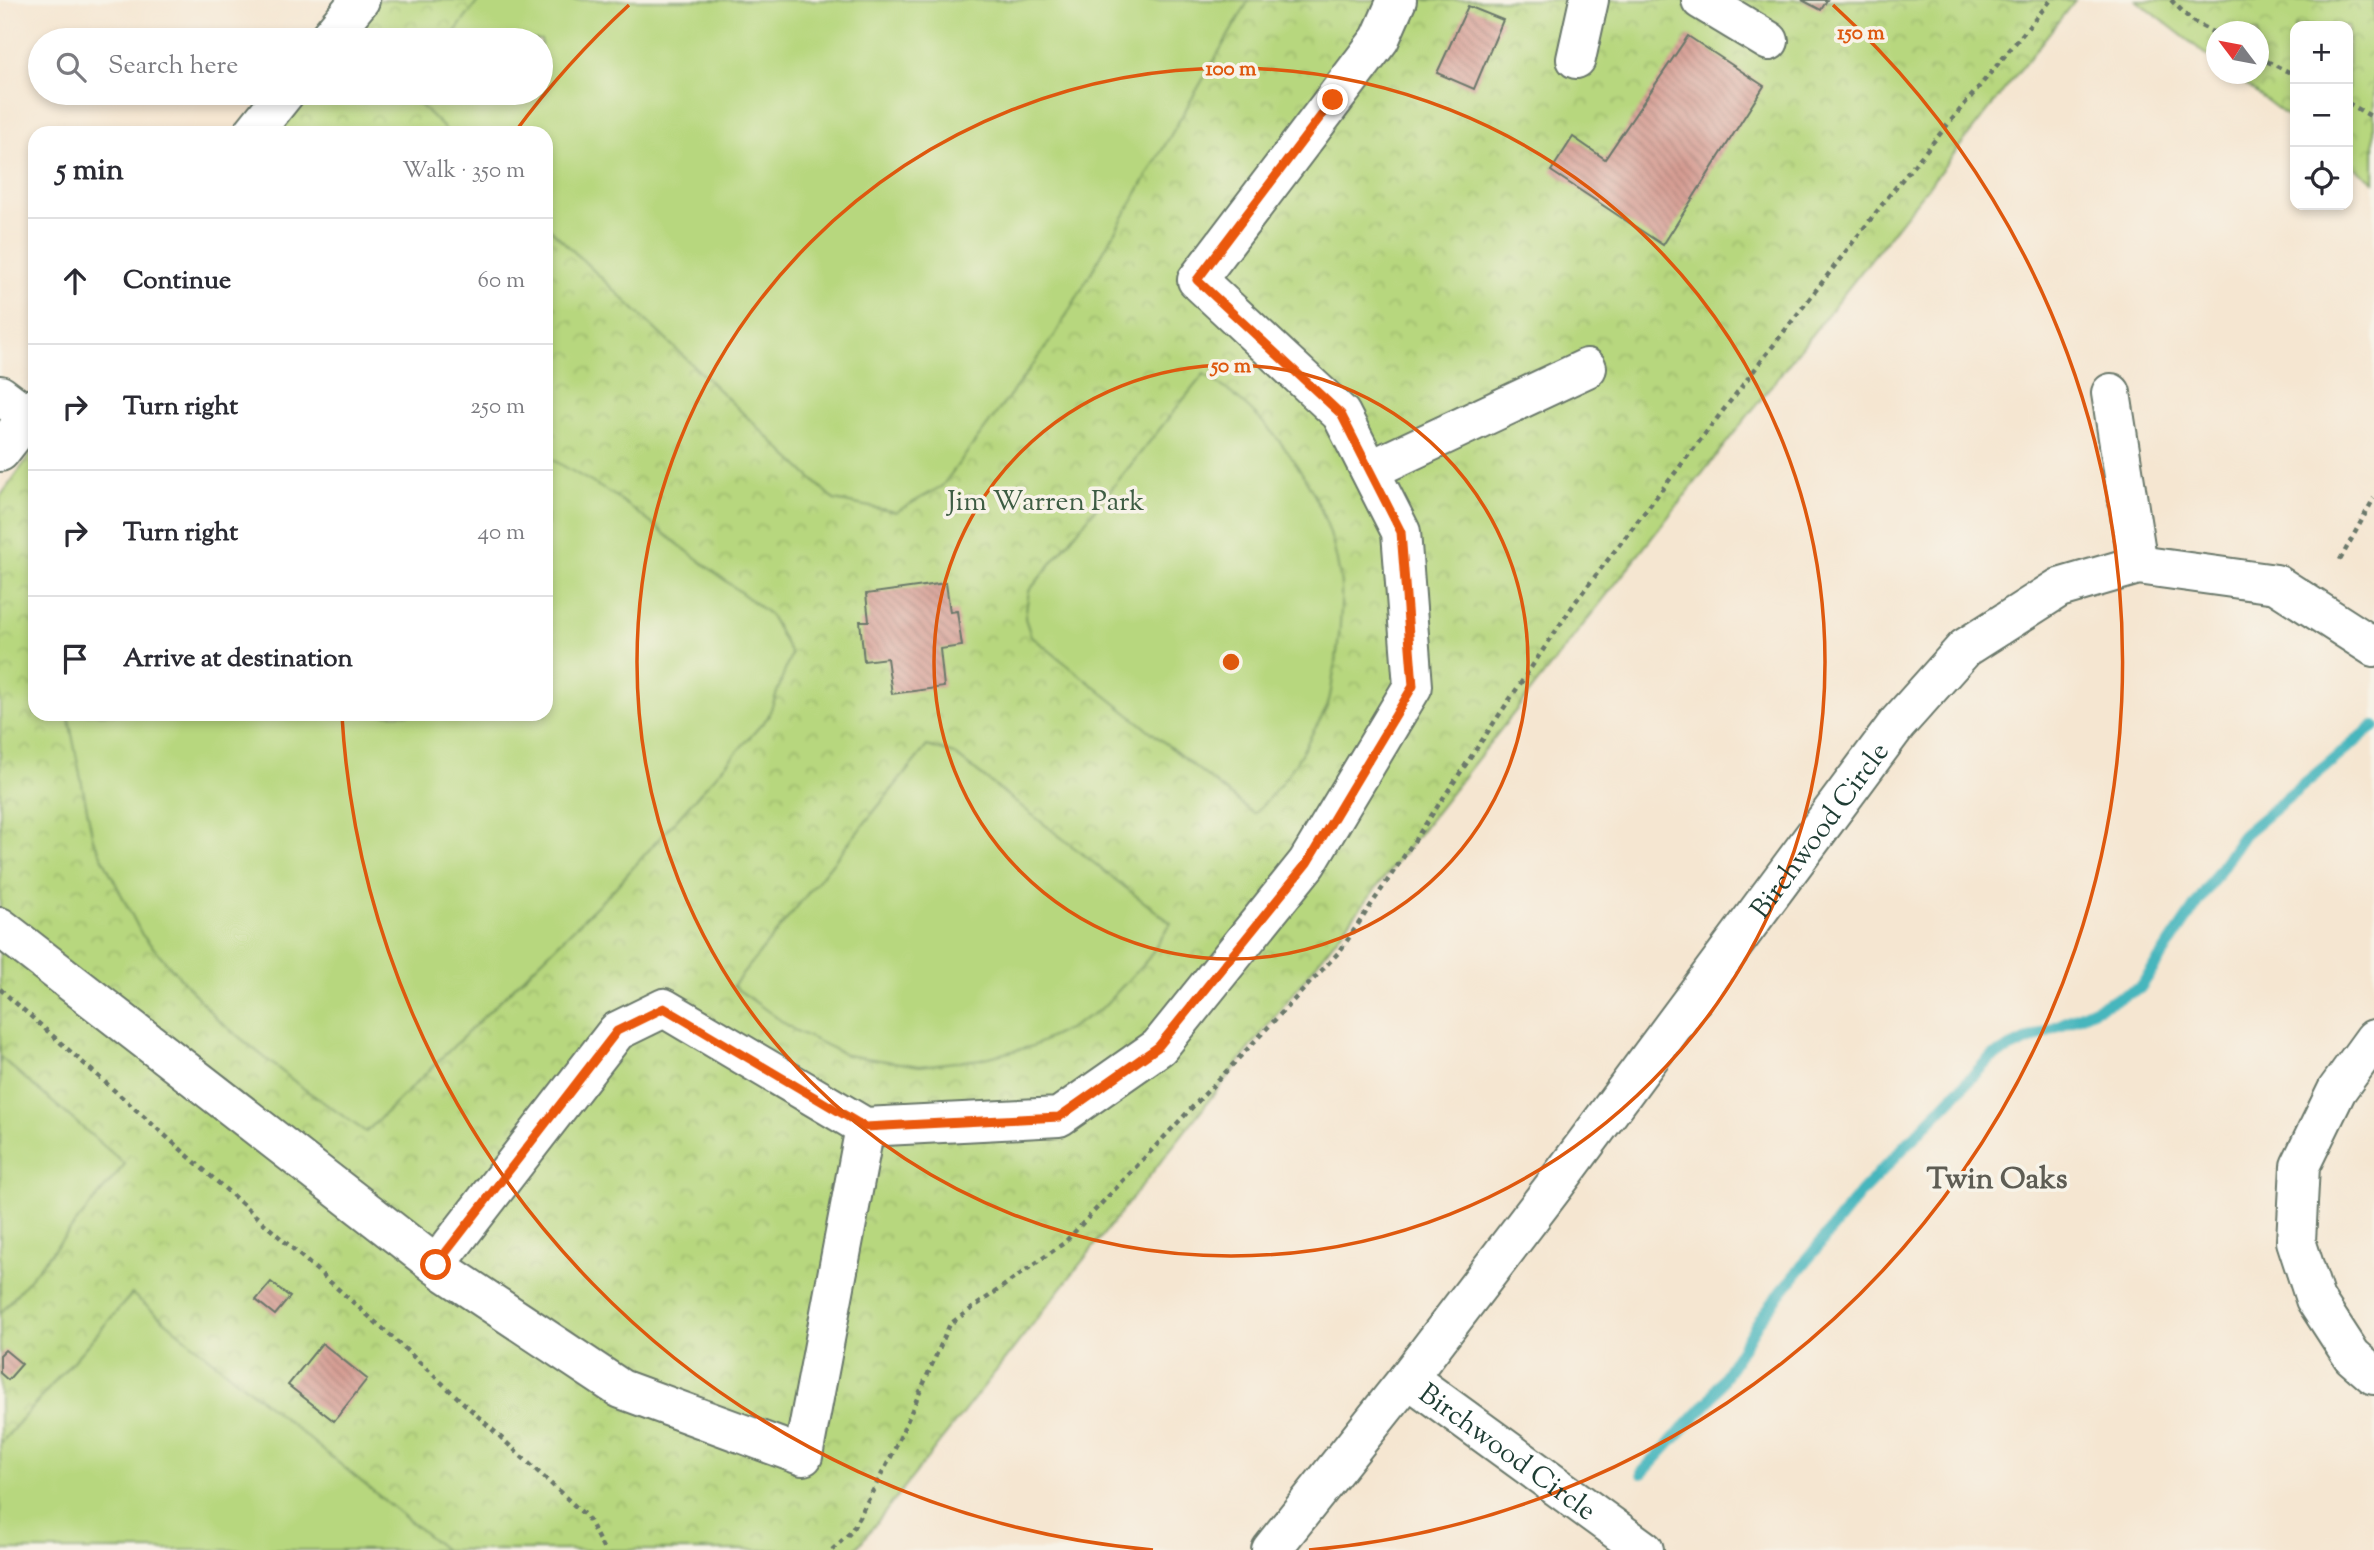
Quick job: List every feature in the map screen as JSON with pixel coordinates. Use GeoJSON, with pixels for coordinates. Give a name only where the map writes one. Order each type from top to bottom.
{"type":"FeatureCollection","features":[{"type":"Feature","properties":{"kind":"street"},"geometry":{"type":"LineString","coordinates":[[337,28],[360,0]]}},
{"type":"Feature","properties":{"kind":"street"},"geometry":{"type":"LineString","coordinates":[[436,1265],[617,1031],[664,1008],[865,1127],[1059,1117],[1158,1047],[1307,863],[1413,686],[1401,532],[1341,414],[1197,280],[1380,39],[1397,0]]}},
{"type":"Feature","properties":{"kind":"street"},"geometry":{"type":"LineString","coordinates":[[1576,59],[1589,0]]}},
{"type":"Feature","properties":{"kind":"street"},"geometry":{"type":"LineString","coordinates":[[1701,0],[1769,41]]}},
{"type":"Feature","properties":{"kind":"street"},"geometry":{"type":"LineString","coordinates":[[259,126],[275,105]]}},
{"type":"Feature","properties":{"kind":"street"},"geometry":{"type":"LineString","coordinates":[[1370,470],[1587,368]]}},
{"type":"Feature","properties":{"kind":"street"},"geometry":{"type":"LineString","coordinates":[[2111,393],[2138,565]]}},
{"type":"Feature","properties":{"kind":"street"},"geometry":{"type":"LineString","coordinates":[[0,452],[21,406]]}},
{"type":"Feature","properties":{"kind":"street","name":"Birchwood Circle"},"geometry":{"type":"LineString","coordinates":[[1271,1550],[1408,1378],[1555,1185],[1897,724],[1965,648],[2059,588],[2138,565],[2276,584],[2374,647]]}},
{"type":"Feature","properties":{"kind":"street"},"geometry":{"type":"LineString","coordinates":[[0,927],[436,1265],[621,1389],[803,1456],[865,1127]]}},
{"type":"Feature","properties":{"kind":"street"},"geometry":{"type":"LineString","coordinates":[[2374,1040],[2337,1090],[2300,1166],[2296,1241],[2315,1298],[2352,1356],[2374,1375]]}},
{"type":"Feature","properties":{"kind":"street","name":"Birchwood Circle"},"geometry":{"type":"LineString","coordinates":[[1408,1378],[1644,1550]]}},
{"type":"Feature","properties":{"kind":"path"},"geometry":{"type":"LineString","coordinates":[[832,1550],[851,1532],[892,1453],[950,1324],[1064,1243],[1340,951],[1576,601],[1891,193],[2051,0]]}},
{"type":"Feature","properties":{"kind":"path"},"geometry":{"type":"LineString","coordinates":[[2171,0],[2192,21],[2206,28]]}},
{"type":"Feature","properties":{"kind":"path"},"geometry":{"type":"LineString","coordinates":[[2269,62],[2290,72]]}},
{"type":"Feature","properties":{"kind":"path"},"geometry":{"type":"LineString","coordinates":[[2353,106],[2374,118]]}},
{"type":"Feature","properties":{"kind":"path"},"geometry":{"type":"LineString","coordinates":[[2340,560],[2374,498]]}},
{"type":"Feature","properties":{"kind":"path"},"geometry":{"type":"LineString","coordinates":[[0,989],[391,1336],[587,1517],[604,1550]]}},
{"type":"Feature","properties":{"kind":"green space","name":"Jim Warren Park"},"geometry":{"type":"Polygon","coordinates":[[[356,0],[2075,0],[855,1550],[0,1550],[0,497],[28,458],[28,721],[553,721],[553,126],[266,126],[281,105],[553,105],[553,28],[336,28],[356,0]]]}},
{"type":"Feature","properties":{"kind":"green space"},"geometry":{"type":"Polygon","coordinates":[[[479,0],[1249,0],[1055,335],[942,486],[896,512],[834,500],[553,232],[553,126],[442,126],[420,105],[553,105],[553,28],[458,28],[479,0]]]}},
{"type":"Feature","properties":{"kind":"green space"},"geometry":{"type":"Polygon","coordinates":[[[2136,0],[2374,0],[2374,182],[2353,166],[2353,21],[2290,21],[2290,118],[2245,84],[2269,84],[2269,21],[2206,21],[2206,54],[2136,0]]]}},
{"type":"Feature","properties":{"kind":"green space"},"geometry":{"type":"Polygon","coordinates":[[[1204,374],[1250,410],[1289,454],[1319,505],[1330,533],[1341,580],[1339,637],[1328,704],[1294,766],[1254,814],[1031,636],[1025,618],[1029,591],[1204,374]]]}},
{"type":"Feature","properties":{"kind":"green space"},"geometry":{"type":"Polygon","coordinates":[[[553,460],[617,497],[770,615],[791,654],[768,717],[613,890],[366,1132],[300,1086],[218,1020],[142,935],[93,839],[69,721],[553,721],[553,460]]]}},
{"type":"Feature","properties":{"kind":"green space"},"geometry":{"type":"Polygon","coordinates":[[[927,746],[954,754],[1171,923],[1148,959],[1101,1009],[1068,1029],[1033,1046],[981,1059],[920,1066],[846,1055],[794,1030],[733,986],[927,746]]]}},
{"type":"Feature","properties":{"kind":"green space"},"geometry":{"type":"Polygon","coordinates":[[[0,1057],[125,1164],[0,1314],[0,1057]]]}},
{"type":"Feature","properties":{"kind":"green space"},"geometry":{"type":"Polygon","coordinates":[[[132,1294],[445,1550],[0,1550],[0,1444],[132,1294]]]}},
{"type":"Feature","properties":{"kind":"building"},"geometry":{"type":"Polygon","coordinates":[[[1802,0],[1827,0],[1821,10],[1802,0]]]}},
{"type":"Feature","properties":{"kind":"building"},"geometry":{"type":"Polygon","coordinates":[[[1468,6],[1503,20],[1474,89],[1437,73],[1468,6]]]}},
{"type":"Feature","properties":{"kind":"building"},"geometry":{"type":"Polygon","coordinates":[[[1688,36],[1764,86],[1663,245],[1551,171],[1573,137],[1605,159],[1688,36]]]}},
{"type":"Feature","properties":{"kind":"building"},"geometry":{"type":"Polygon","coordinates":[[[946,583],[950,612],[957,611],[962,646],[940,649],[944,687],[892,694],[887,658],[864,661],[860,621],[869,621],[866,594],[946,583]]]}},
{"type":"Feature","properties":{"kind":"building"},"geometry":{"type":"Polygon","coordinates":[[[271,1282],[290,1297],[275,1315],[256,1300],[271,1282]]]}},
{"type":"Feature","properties":{"kind":"building"},"geometry":{"type":"Polygon","coordinates":[[[322,1343],[367,1379],[334,1421],[288,1385],[322,1343]]]}},
{"type":"Feature","properties":{"kind":"building"},"geometry":{"type":"Polygon","coordinates":[[[5,1350],[22,1364],[8,1380],[0,1373],[0,1355],[5,1350]]]}},
{"type":"Feature","properties":{"kind":"waterway"},"geometry":{"type":"LineString","coordinates":[[1642,1473],[1710,1400],[1760,1319],[1861,1192],[1991,1057],[2140,988],[2244,834],[2374,726]]}},
{"type":"Feature","properties":{"kind":"district","name":"Twin Oaks"},"geometry":{"type":"Point","coordinates":[1997,1178]}},
{"type":"Feature","properties":{"kind":"route"},"geometry":{"type":"LineString","coordinates":[[436,1265],[617,1031],[664,1008],[865,1127],[1059,1117],[1158,1047],[1307,863],[1413,686],[1401,532],[1341,414],[1197,280],[1333,100]]}}]}
